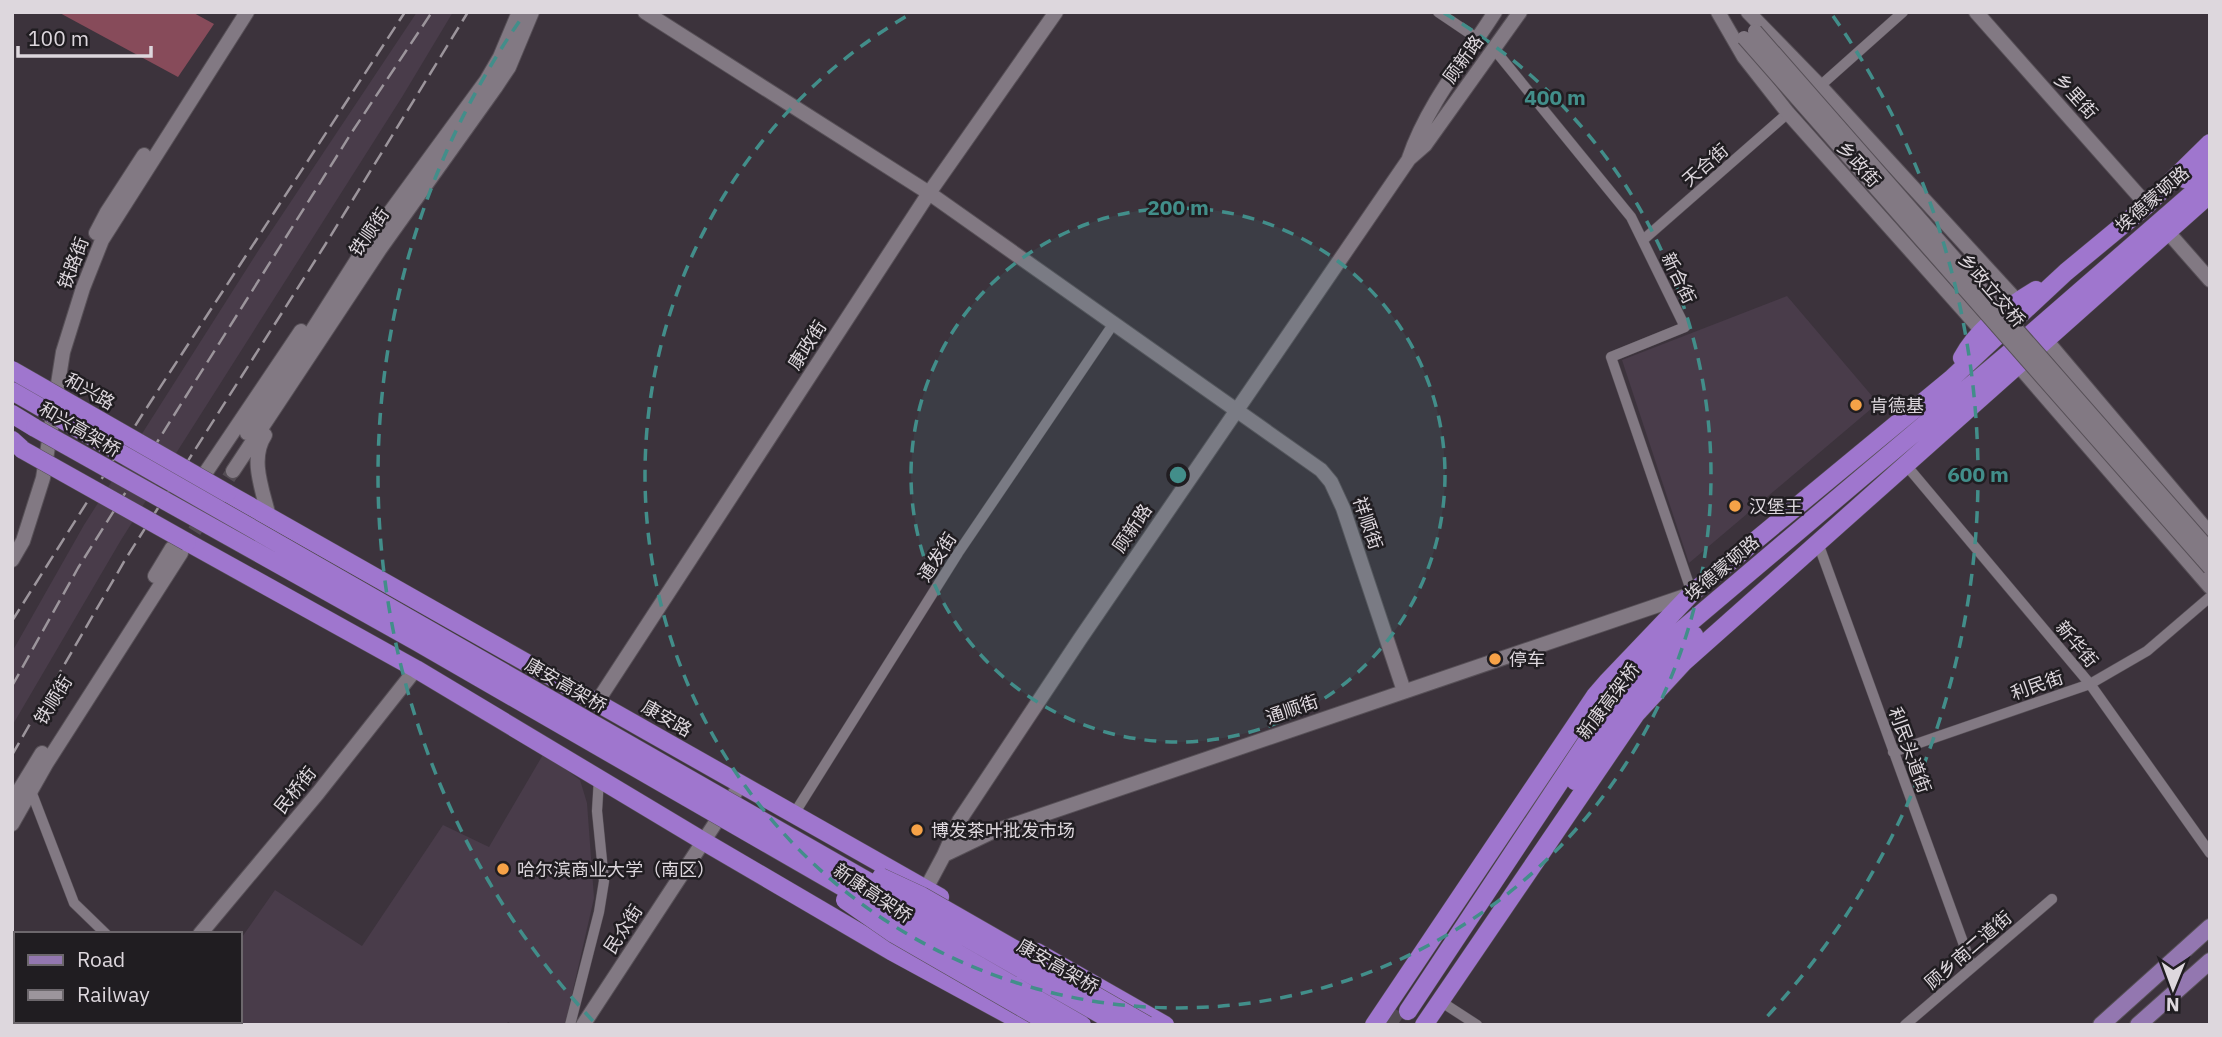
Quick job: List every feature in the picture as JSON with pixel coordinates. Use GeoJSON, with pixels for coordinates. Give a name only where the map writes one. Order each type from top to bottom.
{"type":"FeatureCollection","features":[{"type":"Feature","properties":{"kind":"highway","name":"埃德蒙顿路"},"geometry":{"type":"LineString","coordinates":[[2147,205],[2210,143]]}},
{"type":"Feature","properties":{"kind":"highway","name":"埃德蒙顿路"},"geometry":{"type":"LineString","coordinates":[[1374,1025],[1595,696],[1692,593],[1951,379],[2066,272],[2147,205],[2210,161]]}},
{"type":"Feature","properties":{"kind":"highway","name":"埃德蒙顿路"},"geometry":{"type":"LineString","coordinates":[[2013,360],[2046,340],[2210,178]]}},
{"type":"Feature","properties":{"kind":"highway"},"geometry":{"type":"LineString","coordinates":[[2166,223],[2210,192]]}},
{"type":"Feature","properties":{"kind":"highway","name":"埃德蒙顿路"},"geometry":{"type":"LineString","coordinates":[[1406,1013],[1615,699],[1644,664],[1685,627],[2013,360],[2166,223]]}},
{"type":"Feature","properties":{"kind":"highway"},"geometry":{"type":"LineString","coordinates":[[1951,379],[1966,351],[1983,332],[2017,301],[2066,272]]}},
{"type":"Feature","properties":{"kind":"highway"},"geometry":{"type":"LineString","coordinates":[[1424,1025],[1636,714],[1684,662],[1818,543],[2013,360]]}},
{"type":"Feature","properties":{"kind":"highway"},"geometry":{"type":"LineString","coordinates":[[12,372],[99,441]]}},
{"type":"Feature","properties":{"kind":"highway","name":"和兴路"},"geometry":{"type":"LineString","coordinates":[[12,372],[147,447]]}},
{"type":"Feature","properties":{"kind":"highway","name":"和兴高架桥"},"geometry":{"type":"LineString","coordinates":[[12,391],[138,464]]}},
{"type":"Feature","properties":{"kind":"highway","name":"和兴高架桥"},"geometry":{"type":"LineString","coordinates":[[12,414],[127,480]]}},
{"type":"Feature","properties":{"kind":"highway"},"geometry":{"type":"LineString","coordinates":[[16,445],[115,501],[180,548],[416,669],[891,951],[1027,1025]]}},
{"type":"Feature","properties":{"kind":"highway","name":"康安路"},"geometry":{"type":"LineString","coordinates":[[147,447],[1165,1025]]}},
{"type":"Feature","properties":{"kind":"highway","name":"新康高架桥"},"geometry":{"type":"LineString","coordinates":[[1406,1013],[1623,710],[1649,678],[1711,620],[1904,461]]}},
{"type":"Feature","properties":{"kind":"highway","name":"康安高架桥"},"geometry":{"type":"LineString","coordinates":[[138,464],[1083,1025]]}},
{"type":"Feature","properties":{"kind":"highway","name":"康安高架桥"},"geometry":{"type":"LineString","coordinates":[[127,480],[417,642],[1119,1025]]}},
{"type":"Feature","properties":{"kind":"highway","name":"埃德蒙顿路"},"geometry":{"type":"LineString","coordinates":[[1406,1013],[1626,664]]}},
{"type":"Feature","properties":{"kind":"highway"},"geometry":{"type":"LineString","coordinates":[[679,783],[757,810],[839,856],[922,897],[1147,1025]]}},
{"type":"Feature","properties":{"kind":"highway","name":"新康高架桥"},"geometry":{"type":"LineString","coordinates":[[679,783],[745,839],[822,884],[894,934],[1052,1025]]}},
{"type":"Feature","properties":{"kind":"main road","name":"铁路街"},"geometry":{"type":"LineString","coordinates":[[12,543],[27,508],[39,459],[58,341],[94,236],[236,12]]}},
{"type":"Feature","properties":{"kind":"main road","name":"铁路街"},"geometry":{"type":"LineString","coordinates":[[12,560],[23,541],[43,478],[63,352],[83,288],[102,240],[247,12]]}},
{"type":"Feature","properties":{"kind":"main road","name":"铁顺街"},"geometry":{"type":"LineString","coordinates":[[229,469],[374,245],[486,81],[500,57],[519,12]]}},
{"type":"Feature","properties":{"kind":"main road","name":"铁顺街"},"geometry":{"type":"LineString","coordinates":[[374,245],[495,88],[509,67],[532,12]]}},
{"type":"Feature","properties":{"kind":"main road","name":"祥顺街"},"geometry":{"type":"LineString","coordinates":[[645,12],[929,193],[1321,470],[1331,482],[1343,508],[1404,691]]}},
{"type":"Feature","properties":{"kind":"main road","name":"康政街"},"geometry":{"type":"LineString","coordinates":[[597,702],[929,193],[1056,12]]}},
{"type":"Feature","properties":{"kind":"main road","name":"顾新路"},"geometry":{"type":"LineString","coordinates":[[1409,159],[1429,114],[1495,12]]}},
{"type":"Feature","properties":{"kind":"main road","name":"顾新路"},"geometry":{"type":"LineString","coordinates":[[944,855],[959,821],[1235,410],[1409,159],[1425,145],[1520,12]]}},
{"type":"Feature","properties":{"kind":"main road","name":"乡政街"},"geometry":{"type":"LineString","coordinates":[[1720,12],[1750,34]]}},
{"type":"Feature","properties":{"kind":"main road","name":"乡政街"},"geometry":{"type":"LineString","coordinates":[[1720,12],[1744,57],[1788,113],[1983,332]]}},
{"type":"Feature","properties":{"kind":"main road"},"geometry":{"type":"LineString","coordinates":[[1741,12],[1750,34]]}},
{"type":"Feature","properties":{"kind":"main road","name":"乡政街"},"geometry":{"type":"LineString","coordinates":[[1748,12],[1820,86],[2017,301]]}},
{"type":"Feature","properties":{"kind":"main road","name":"乡里街"},"geometry":{"type":"LineString","coordinates":[[1976,12],[2147,205]]}},
{"type":"Feature","properties":{"kind":"main road","name":"乡政立交桥"},"geometry":{"type":"LineString","coordinates":[[1750,34],[2210,550]]}},
{"type":"Feature","properties":{"kind":"main road","name":"乡政立交桥"},"geometry":{"type":"LineString","coordinates":[[1750,34],[2210,568]]}},
{"type":"Feature","properties":{"kind":"main road"},"geometry":{"type":"LineString","coordinates":[[2166,223],[2210,280]]}},
{"type":"Feature","properties":{"kind":"main road"},"geometry":{"type":"LineString","coordinates":[[202,478],[349,258],[374,245],[373,270],[259,444],[256,460],[269,517]]}},
{"type":"Feature","properties":{"kind":"main road"},"geometry":{"type":"LineString","coordinates":[[2046,340],[2210,534]]}},
{"type":"Feature","properties":{"kind":"main road"},"geometry":{"type":"LineString","coordinates":[[2013,360],[2210,587]]}},
{"type":"Feature","properties":{"kind":"main road","name":"铁顺街"},"geometry":{"type":"LineString","coordinates":[[12,802],[180,548]]}},
{"type":"Feature","properties":{"kind":"main road"},"geometry":{"type":"LineString","coordinates":[[12,824],[180,548]]}},
{"type":"Feature","properties":{"kind":"main road","name":"通顺街"},"geometry":{"type":"LineString","coordinates":[[944,855],[992,832],[1692,593]]}},
{"type":"Feature","properties":{"kind":"main road","name":"民桥街"},"geometry":{"type":"LineString","coordinates":[[202,932],[318,793],[416,669]]}},
{"type":"Feature","properties":{"kind":"main road","name":"民众街"},"geometry":{"type":"LineString","coordinates":[[583,1025],[741,784]]}},
{"type":"Feature","properties":{"kind":"main road"},"geometry":{"type":"LineString","coordinates":[[891,951],[944,855]]}},
{"type":"Feature","properties":{"kind":"main road"},"geometry":{"type":"LineString","coordinates":[[2101,1025],[2210,927]]}},
{"type":"Feature","properties":{"kind":"main road"},"geometry":{"type":"LineString","coordinates":[[2138,1025],[2210,961]]}},
{"type":"Feature","properties":{"kind":"street"},"geometry":{"type":"LineString","coordinates":[[1437,12],[1478,39]]}},
{"type":"Feature","properties":{"kind":"street"},"geometry":{"type":"LineString","coordinates":[[1820,86],[1903,12]]}},
{"type":"Feature","properties":{"kind":"street","name":"新合街"},"geometry":{"type":"LineString","coordinates":[[1494,49],[1631,217],[1685,327],[1611,357],[1692,593]]}},
{"type":"Feature","properties":{"kind":"street","name":"天合街"},"geometry":{"type":"LineString","coordinates":[[1643,240],[1788,113]]}},
{"type":"Feature","properties":{"kind":"street","name":"通发街"},"geometry":{"type":"LineString","coordinates":[[794,814],[958,553],[1114,323]]}},
{"type":"Feature","properties":{"kind":"street","name":"新华街"},"geometry":{"type":"LineString","coordinates":[[1904,461],[2090,684],[2209,849]]}},
{"type":"Feature","properties":{"kind":"street","name":"利民头道街"},"geometry":{"type":"LineString","coordinates":[[1818,543],[1972,967]]}},
{"type":"Feature","properties":{"kind":"street","name":"利民街"},"geometry":{"type":"LineString","coordinates":[[1893,752],[2090,684],[2147,651],[2210,597]]}},
{"type":"Feature","properties":{"kind":"street"},"geometry":{"type":"LineString","coordinates":[[570,1025],[599,912],[604,881],[597,811],[599,777]]}},
{"type":"Feature","properties":{"kind":"street"},"geometry":{"type":"LineString","coordinates":[[31,791],[74,903],[104,932]]}},
{"type":"Feature","properties":{"kind":"street","name":"顾乡南二道街"},"geometry":{"type":"LineString","coordinates":[[1905,1025],[2052,899]]}},
{"type":"Feature","properties":{"kind":"street"},"geometry":{"type":"LineString","coordinates":[[1440,1001],[1477,1025]]}},
{"type":"Feature","properties":{"kind":"shaded area"},"geometry":{"type":"Polygon","coordinates":[[[58,12],[192,12],[214,24],[178,77],[58,12]]]}},
{"type":"Feature","properties":{"kind":"shaded area"},"geometry":{"type":"Polygon","coordinates":[[[417,12],[453,12],[121,540],[12,726],[12,652],[84,525],[260,248],[417,12]]]}},
{"type":"Feature","properties":{"kind":"shaded area"},"geometry":{"type":"Polygon","coordinates":[[[1787,296],[1878,403],[1689,563],[1622,360],[1787,296]]]}},
{"type":"Feature","properties":{"kind":"shaded area","name":"哈尔滨商业大学（南区）"},"geometry":{"type":"Polygon","coordinates":[[[544,753],[580,780],[587,803],[594,898],[565,1025],[513,1025],[508,1022],[506,1025],[182,1025],[242,1023],[242,937],[275,890],[362,946],[443,825],[489,847],[544,753]]]}},
{"type":"Feature","properties":{"kind":"tunnel"},"geometry":{"type":"LineString","coordinates":[[183,549],[233,471]]}},
{"type":"Feature","properties":{"kind":"tunnel"},"geometry":{"type":"LineString","coordinates":[[1387,1025],[1400,1005]]}},
{"type":"Feature","properties":{"kind":"railway"},"geometry":{"type":"LineString","coordinates":[[12,621],[142,415],[405,12]]}},
{"type":"Feature","properties":{"kind":"railway"},"geometry":{"type":"LineString","coordinates":[[12,686],[78,568],[352,132],[432,12]]}},
{"type":"Feature","properties":{"kind":"railway"},"geometry":{"type":"LineString","coordinates":[[12,755],[125,560],[325,245],[468,12]]}},
{"type":"Feature","properties":{"kind":"place","name":"肯德基"},"geometry":{"type":"Point","coordinates":[1856,405]}},
{"type":"Feature","properties":{"kind":"place","name":"汉堡王"},"geometry":{"type":"Point","coordinates":[1735,506]}},
{"type":"Feature","properties":{"kind":"place","name":"停车"},"geometry":{"type":"Point","coordinates":[1495,659]}},
{"type":"Feature","properties":{"kind":"place","name":"博发茶叶批发市场"},"geometry":{"type":"Point","coordinates":[917,830]}},
{"type":"Feature","properties":{"kind":"place","name":"哈尔滨商业大学（南区）"},"geometry":{"type":"Point","coordinates":[503,869]}}]}
